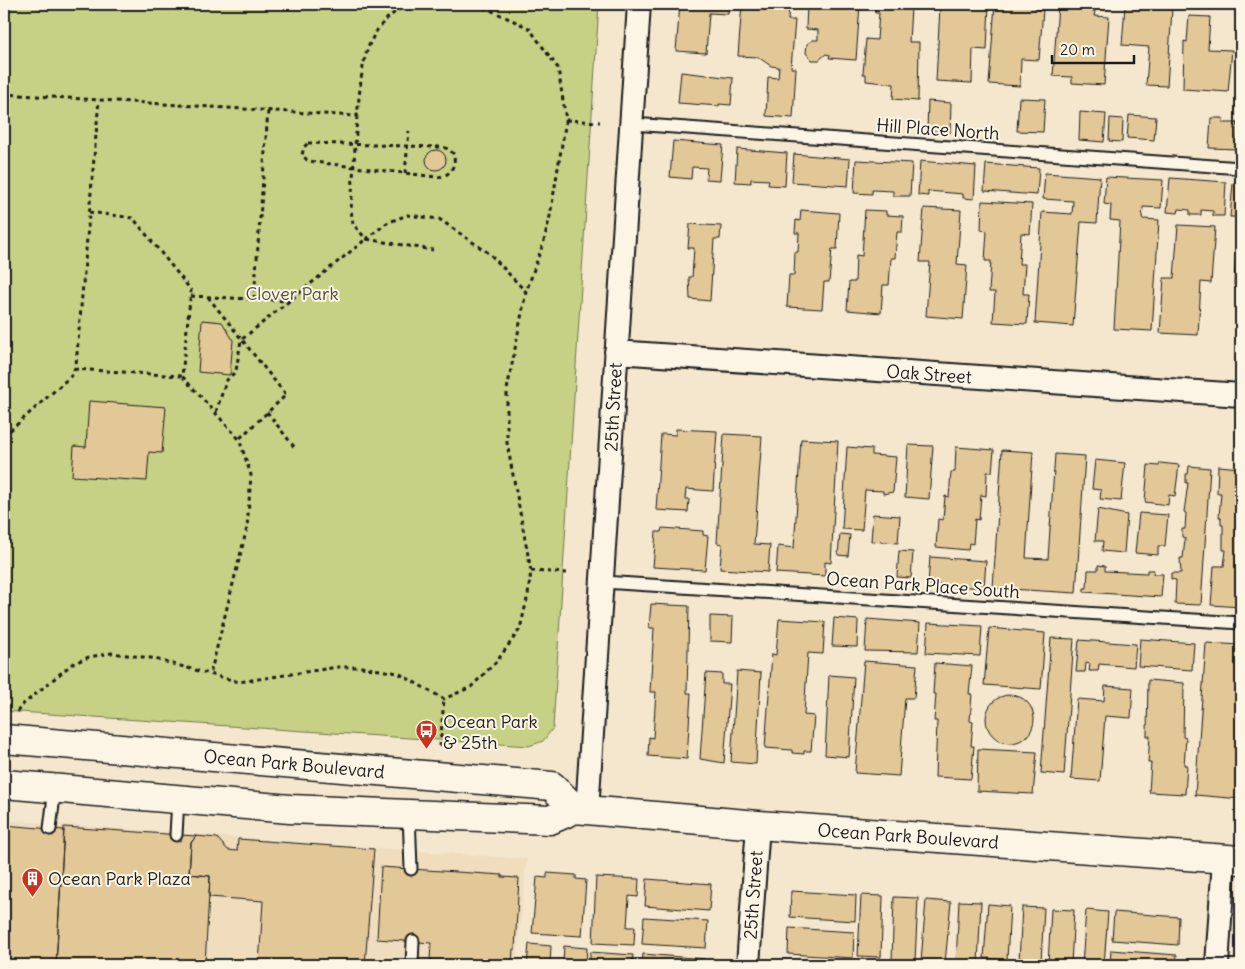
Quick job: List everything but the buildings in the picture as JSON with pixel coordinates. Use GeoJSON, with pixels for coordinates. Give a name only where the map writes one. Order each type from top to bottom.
{"type":"FeatureCollection","features":[{"type":"Feature","properties":{"kind":"street","name":"25th Street"},"geometry":{"type":"LineString","coordinates":[[581,810],[603,582],[639,4]]}},
{"type":"Feature","properties":{"kind":"street","name":"Oak Street"},"geometry":{"type":"LineString","coordinates":[[616,352],[1241,395]]}},
{"type":"Feature","properties":{"kind":"street","name":"Ocean Park Boulevard"},"geometry":{"type":"LineString","coordinates":[[9,728],[552,786],[581,810]]}},
{"type":"Feature","properties":{"kind":"street","name":"Ocean Park Boulevard"},"geometry":{"type":"LineString","coordinates":[[4,784],[290,809],[550,820],[581,810],[1233,860]]}},
{"type":"Feature","properties":{"kind":"street","name":"25th Street"},"geometry":{"type":"LineString","coordinates":[[748,965],[758,825]]}},
{"type":"Feature","properties":{"kind":"street"},"geometry":{"type":"LineString","coordinates":[[1217,965],[1233,860]]}},
{"type":"Feature","properties":{"kind":"lane","name":"Hill Place North"},"geometry":{"type":"LineString","coordinates":[[632,124],[1241,168]]}},
{"type":"Feature","properties":{"kind":"lane","name":"Ocean Park Place South"},"geometry":{"type":"LineString","coordinates":[[603,582],[1241,623]]}},
{"type":"Feature","properties":{"kind":"lane"},"geometry":{"type":"LineString","coordinates":[[50,829],[55,788]]}},
{"type":"Feature","properties":{"kind":"lane"},"geometry":{"type":"LineString","coordinates":[[176,835],[178,799]]}},
{"type":"Feature","properties":{"kind":"lane"},"geometry":{"type":"LineString","coordinates":[[409,813],[411,869]]}},
{"type":"Feature","properties":{"kind":"lane"},"geometry":{"type":"LineString","coordinates":[[412,965],[413,942]]}},
{"type":"Feature","properties":{"kind":"path"},"geometry":{"type":"LineString","coordinates":[[408,4],[397,10],[377,28],[365,54],[357,116],[351,210],[353,224],[366,238],[433,250]]}},
{"type":"Feature","properties":{"kind":"path"},"geometry":{"type":"LineString","coordinates":[[444,699],[471,686],[497,661],[520,628],[532,571],[507,443],[507,390],[526,292],[544,241],[566,120],[558,68],[529,28],[477,4]]}},
{"type":"Feature","properties":{"kind":"path"},"geometry":{"type":"LineString","coordinates":[[4,94],[357,116]]}},
{"type":"Feature","properties":{"kind":"path"},"geometry":{"type":"LineString","coordinates":[[4,436],[72,375],[74,369],[99,100]]}},
{"type":"Feature","properties":{"kind":"path"},"geometry":{"type":"LineString","coordinates":[[254,299],[268,111]]}},
{"type":"Feature","properties":{"kind":"path"},"geometry":{"type":"LineString","coordinates":[[566,120],[600,122]]}},
{"type":"Feature","properties":{"kind":"path"},"geometry":{"type":"LineString","coordinates":[[405,173],[409,131]]}},
{"type":"Feature","properties":{"kind":"path"},"geometry":{"type":"LineString","coordinates":[[308,143],[355,144],[446,148],[454,154],[455,162],[451,171],[444,177],[314,162],[307,160],[302,155],[304,146],[308,143]]}},
{"type":"Feature","properties":{"kind":"path"},"geometry":{"type":"LineString","coordinates":[[89,212],[133,218],[191,290],[182,376]]}},
{"type":"Feature","properties":{"kind":"path"},"geometry":{"type":"LineString","coordinates":[[216,412],[226,381],[236,371],[241,340],[366,238],[387,223],[407,214],[439,219],[490,254],[526,292]]}},
{"type":"Feature","properties":{"kind":"path"},"geometry":{"type":"LineString","coordinates":[[191,296],[290,301]]}},
{"type":"Feature","properties":{"kind":"path"},"geometry":{"type":"LineString","coordinates":[[208,297],[286,395],[239,439]]}},
{"type":"Feature","properties":{"kind":"path"},"geometry":{"type":"LineString","coordinates":[[74,369],[182,376],[239,439],[251,475],[247,528],[210,675]]}},
{"type":"Feature","properties":{"kind":"path"},"geometry":{"type":"LineString","coordinates":[[268,412],[294,448]]}},
{"type":"Feature","properties":{"kind":"path"},"geometry":{"type":"LineString","coordinates":[[532,571],[568,573]]}},
{"type":"Feature","properties":{"kind":"path"},"geometry":{"type":"LineString","coordinates":[[9,728],[21,706],[72,664],[89,657],[112,653],[151,658],[239,682],[338,667],[361,667],[398,673],[444,699]]}},
{"type":"Feature","properties":{"kind":"path"},"geometry":{"type":"LineString","coordinates":[[440,746],[444,699]]}},
{"type":"Feature","properties":{"kind":"shaded area"},"geometry":{"type":"Polygon","coordinates":[[[4,820],[527,859],[516,965],[4,965],[4,820]]]}},
{"type":"Feature","properties":{"kind":"green space","name":"Clover Park"},"geometry":{"type":"Polygon","coordinates":[[[4,4],[599,4],[553,728],[543,741],[529,746],[4,711],[4,4]]]}},
{"type":"Feature","properties":{"kind":"place","name":"Ocean Park & 25th"},"geometry":{"type":"Point","coordinates":[427,750]}},
{"type":"Feature","properties":{"kind":"place","name":"Ocean Park Plaza"},"geometry":{"type":"Point","coordinates":[32,897]}}]}
